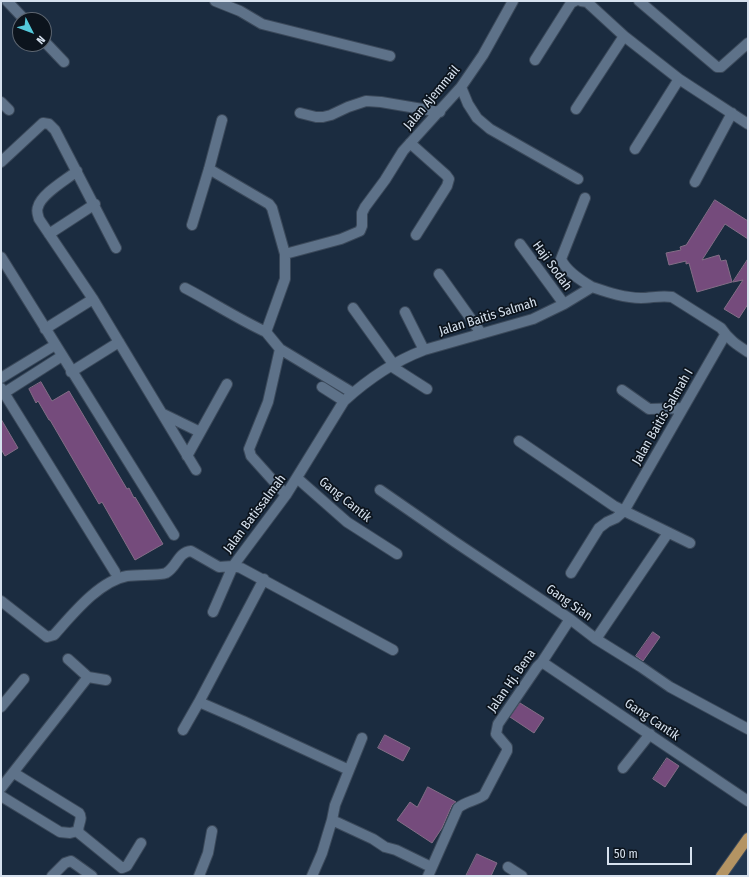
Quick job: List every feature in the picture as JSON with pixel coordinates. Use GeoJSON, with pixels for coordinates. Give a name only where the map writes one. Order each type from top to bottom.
{"type":"FeatureCollection","features":[{"type":"Feature","properties":{"kind":"main road"},"geometry":{"type":"LineString","coordinates":[[721,876],[748,838]]}},
{"type":"Feature","properties":{"kind":"street"},"geometry":{"type":"LineString","coordinates":[[7,1],[17,12]]}},
{"type":"Feature","properties":{"kind":"street"},"geometry":{"type":"LineString","coordinates":[[216,1],[240,11],[262,24],[390,56]]}},
{"type":"Feature","properties":{"kind":"street","name":"Jalan Ajemmail"},"geometry":{"type":"LineString","coordinates":[[285,254],[341,239],[360,231],[362,226],[362,213],[365,207],[410,143],[440,112],[461,87],[483,55],[513,1]]}},
{"type":"Feature","properties":{"kind":"street"},"geometry":{"type":"LineString","coordinates":[[535,60],[571,3],[575,1]]}},
{"type":"Feature","properties":{"kind":"street"},"geometry":{"type":"LineString","coordinates":[[582,1],[587,2],[624,36],[679,79],[748,124]]}},
{"type":"Feature","properties":{"kind":"street"},"geometry":{"type":"LineString","coordinates":[[639,1],[717,67],[721,67],[748,43]]}},
{"type":"Feature","properties":{"kind":"street"},"geometry":{"type":"LineString","coordinates":[[576,109],[624,36]]}},
{"type":"Feature","properties":{"kind":"street"},"geometry":{"type":"LineString","coordinates":[[52,49],[64,62]]}},
{"type":"Feature","properties":{"kind":"street"},"geometry":{"type":"LineString","coordinates":[[635,148],[679,79]]}},
{"type":"Feature","properties":{"kind":"street"},"geometry":{"type":"LineString","coordinates":[[461,87],[468,104],[477,118],[490,129],[578,179]]}},
{"type":"Feature","properties":{"kind":"street"},"geometry":{"type":"LineString","coordinates":[[300,113],[316,117],[331,116],[348,107],[366,101],[381,102],[440,112]]}},
{"type":"Feature","properties":{"kind":"street"},"geometry":{"type":"LineString","coordinates":[[1,102],[9,110]]}},
{"type":"Feature","properties":{"kind":"street"},"geometry":{"type":"LineString","coordinates":[[695,182],[732,113]]}},
{"type":"Feature","properties":{"kind":"street"},"geometry":{"type":"LineString","coordinates":[[192,225],[222,120]]}},
{"type":"Feature","properties":{"kind":"street"},"geometry":{"type":"LineString","coordinates":[[1,162],[42,123],[49,124],[55,130],[95,204],[116,248]]}},
{"type":"Feature","properties":{"kind":"street"},"geometry":{"type":"LineString","coordinates":[[410,143],[449,179],[448,186],[416,235]]}},
{"type":"Feature","properties":{"kind":"street"},"geometry":{"type":"LineString","coordinates":[[209,169],[269,204],[272,208],[285,254],[285,279],[266,332]]}},
{"type":"Feature","properties":{"kind":"street"},"geometry":{"type":"LineString","coordinates":[[77,171],[43,198],[38,206],[37,212],[39,219],[93,299],[196,470]]}},
{"type":"Feature","properties":{"kind":"street"},"geometry":{"type":"LineString","coordinates":[[585,198],[560,259],[564,266],[592,287],[614,294],[641,298],[664,295],[672,297],[721,328],[726,335],[748,352]]}},
{"type":"Feature","properties":{"kind":"street"},"geometry":{"type":"LineString","coordinates":[[48,234],[95,204]]}},
{"type":"Feature","properties":{"kind":"street","name":"Haji Sodah"},"geometry":{"type":"LineString","coordinates":[[520,244],[564,304]]}},
{"type":"Feature","properties":{"kind":"street"},"geometry":{"type":"LineString","coordinates":[[1,258],[174,535]]}},
{"type":"Feature","properties":{"kind":"street"},"geometry":{"type":"LineString","coordinates":[[439,274],[481,333]]}},
{"type":"Feature","properties":{"kind":"street","name":"Jalan Baitis Salmah"},"geometry":{"type":"LineString","coordinates":[[344,401],[353,392],[410,356],[424,350],[533,319],[564,304],[592,287]]}},
{"type":"Feature","properties":{"kind":"street"},"geometry":{"type":"LineString","coordinates":[[185,288],[209,300],[239,319],[266,332],[280,349],[353,392]]}},
{"type":"Feature","properties":{"kind":"street"},"geometry":{"type":"LineString","coordinates":[[45,329],[93,299]]}},
{"type":"Feature","properties":{"kind":"street"},"geometry":{"type":"LineString","coordinates":[[352,308],[393,366],[427,389]]}},
{"type":"Feature","properties":{"kind":"street"},"geometry":{"type":"LineString","coordinates":[[405,312],[424,350]]}},
{"type":"Feature","properties":{"kind":"street","name":"Jalan Baitis Salmah I"},"geometry":{"type":"LineString","coordinates":[[624,511],[726,335]]}},
{"type":"Feature","properties":{"kind":"street"},"geometry":{"type":"LineString","coordinates":[[71,372],[119,342]]}},
{"type":"Feature","properties":{"kind":"street"},"geometry":{"type":"LineString","coordinates":[[1,378],[55,345]]}},
{"type":"Feature","properties":{"kind":"street"},"geometry":{"type":"LineString","coordinates":[[280,349],[268,402],[249,449],[251,456],[286,495]]}},
{"type":"Feature","properties":{"kind":"street"},"geometry":{"type":"LineString","coordinates":[[62,356],[2,390],[115,572]]}},
{"type":"Feature","properties":{"kind":"street"},"geometry":{"type":"LineString","coordinates":[[187,456],[227,384]]}},
{"type":"Feature","properties":{"kind":"street"},"geometry":{"type":"LineString","coordinates":[[322,387],[344,401]]}},
{"type":"Feature","properties":{"kind":"street"},"geometry":{"type":"LineString","coordinates":[[622,390],[649,409],[683,408]]}},
{"type":"Feature","properties":{"kind":"street","name":"Jalan Batissalmah"},"geometry":{"type":"LineString","coordinates":[[1,601],[47,637],[51,637],[89,597],[103,587],[124,576],[166,572],[186,551],[190,551],[219,567],[233,566],[298,478],[344,401]]}},
{"type":"Feature","properties":{"kind":"street"},"geometry":{"type":"LineString","coordinates":[[162,414],[200,432]]}},
{"type":"Feature","properties":{"kind":"street"},"geometry":{"type":"LineString","coordinates":[[519,442],[624,511],[690,543]]}},
{"type":"Feature","properties":{"kind":"street","name":"Gang Cantik"},"geometry":{"type":"LineString","coordinates":[[298,478],[347,522],[397,554]]}},
{"type":"Feature","properties":{"kind":"street","name":"Gang Sian"},"geometry":{"type":"LineString","coordinates":[[380,490],[670,687],[748,729]]}},
{"type":"Feature","properties":{"kind":"street"},"geometry":{"type":"LineString","coordinates":[[571,573],[599,528],[616,518],[624,511]]}},
{"type":"Feature","properties":{"kind":"street"},"geometry":{"type":"LineString","coordinates":[[596,638],[668,532]]}},
{"type":"Feature","properties":{"kind":"street"},"geometry":{"type":"LineString","coordinates":[[213,612],[233,566],[241,568],[264,580],[393,650]]}},
{"type":"Feature","properties":{"kind":"street"},"geometry":{"type":"LineString","coordinates":[[183,730],[264,580]]}},
{"type":"Feature","properties":{"kind":"street","name":"Jalan Hj. Bena"},"geometry":{"type":"LineString","coordinates":[[429,871],[458,808],[466,802],[481,797],[485,793],[507,751],[507,747],[496,734],[498,724],[542,662],[570,618]]}},
{"type":"Feature","properties":{"kind":"street"},"geometry":{"type":"LineString","coordinates":[[68,659],[88,677],[106,680]]}},
{"type":"Feature","properties":{"kind":"street","name":"Gang Cantik"},"geometry":{"type":"LineString","coordinates":[[542,662],[748,801]]}},
{"type":"Feature","properties":{"kind":"street"},"geometry":{"type":"LineString","coordinates":[[1,788],[88,677]]}},
{"type":"Feature","properties":{"kind":"street"},"geometry":{"type":"LineString","coordinates":[[1,707],[24,679]]}},
{"type":"Feature","properties":{"kind":"street"},"geometry":{"type":"LineString","coordinates":[[199,702],[349,770]]}},
{"type":"Feature","properties":{"kind":"street"},"geometry":{"type":"LineString","coordinates":[[623,768],[650,734]]}},
{"type":"Feature","properties":{"kind":"street"},"geometry":{"type":"LineString","coordinates":[[312,876],[322,853],[335,805],[362,738]]}},
{"type":"Feature","properties":{"kind":"street"},"geometry":{"type":"LineString","coordinates":[[14,773],[79,813],[81,818],[78,831]]}},
{"type":"Feature","properties":{"kind":"street"},"geometry":{"type":"LineString","coordinates":[[1,796],[60,832],[70,834],[78,831]]}},
{"type":"Feature","properties":{"kind":"street"},"geometry":{"type":"LineString","coordinates":[[332,820],[373,839],[385,847],[396,850],[429,871]]}},
{"type":"Feature","properties":{"kind":"street"},"geometry":{"type":"LineString","coordinates":[[78,831],[122,868],[127,866],[141,843]]}},
{"type":"Feature","properties":{"kind":"street"},"geometry":{"type":"LineString","coordinates":[[199,876],[208,853],[212,831]]}},
{"type":"Feature","properties":{"kind":"street"},"geometry":{"type":"LineString","coordinates":[[52,876],[65,863],[71,861],[92,876]]}},
{"type":"Feature","properties":{"kind":"street"},"geometry":{"type":"LineString","coordinates":[[508,867],[522,876]]}},
{"type":"Feature","properties":{"kind":"shaded area"},"geometry":{"type":"Polygon","coordinates":[[[748,834],[748,876],[717,876],[748,834]]]}},
{"type":"Feature","properties":{"kind":"building"},"geometry":{"type":"Polygon","coordinates":[[[715,200],[748,221],[748,239],[725,224],[702,260],[719,255],[721,261],[726,260],[732,282],[697,292],[689,263],[686,264],[686,261],[669,265],[666,253],[681,250],[680,247],[686,245],[715,200]]]}},
{"type":"Feature","properties":{"kind":"building"},"geometry":{"type":"Polygon","coordinates":[[[748,259],[748,304],[739,318],[724,309],[743,280],[733,282],[748,259]]]}},
{"type":"Feature","properties":{"kind":"building"},"geometry":{"type":"Polygon","coordinates":[[[41,382],[52,401],[69,391],[127,489],[129,488],[134,498],[135,497],[163,544],[135,560],[102,502],[99,504],[50,420],[38,401],[36,403],[29,389],[41,382]]]}},
{"type":"Feature","properties":{"kind":"building"},"geometry":{"type":"Polygon","coordinates":[[[1,419],[18,448],[5,456],[1,449],[1,419]]]}},
{"type":"Feature","properties":{"kind":"building"},"geometry":{"type":"Polygon","coordinates":[[[653,632],[660,637],[643,661],[636,656],[653,632]]]}},
{"type":"Feature","properties":{"kind":"building"},"geometry":{"type":"Polygon","coordinates":[[[520,703],[544,718],[534,733],[510,717],[520,703]]]}},
{"type":"Feature","properties":{"kind":"building"},"geometry":{"type":"Polygon","coordinates":[[[385,735],[410,748],[403,761],[378,748],[385,735]]]}},
{"type":"Feature","properties":{"kind":"building"},"geometry":{"type":"Polygon","coordinates":[[[667,758],[679,766],[665,787],[653,779],[667,758]]]}},
{"type":"Feature","properties":{"kind":"building"},"geometry":{"type":"Polygon","coordinates":[[[428,787],[456,802],[452,805],[442,828],[432,843],[397,820],[410,802],[417,807],[428,787]]]}},
{"type":"Feature","properties":{"kind":"building"},"geometry":{"type":"Polygon","coordinates":[[[477,854],[497,863],[491,876],[466,876],[477,854]]]}}]}
